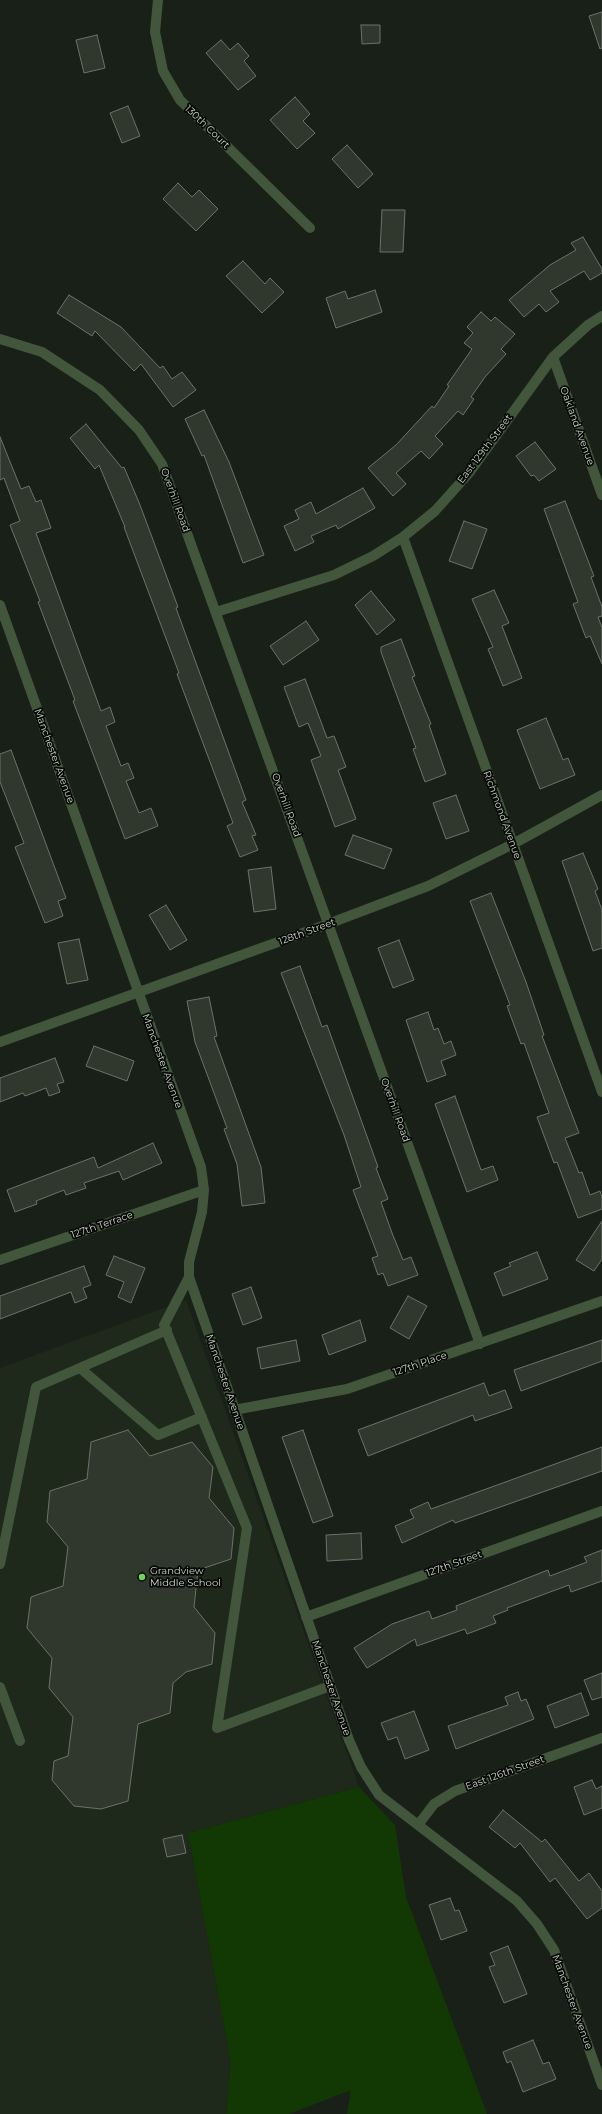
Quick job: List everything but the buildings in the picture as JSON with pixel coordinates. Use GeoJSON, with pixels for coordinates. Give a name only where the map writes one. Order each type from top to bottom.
{"type":"FeatureCollection","features":[{"type":"Feature","properties":{"kind":"street","name":"130th Court"},"geometry":{"type":"LineString","coordinates":[[158,0],[155,32],[163,71],[180,100],[310,228]]}},
{"type":"Feature","properties":{"kind":"street","name":"East 129th Street"},"geometry":{"type":"LineString","coordinates":[[216,612],[334,575],[373,556],[403,537],[435,511],[469,473],[553,357],[588,325],[602,316]]}},
{"type":"Feature","properties":{"kind":"street","name":"Overhill Road"},"geometry":{"type":"LineString","coordinates":[[0,339],[42,352],[100,390],[139,430],[162,464],[480,1344]]}},
{"type":"Feature","properties":{"kind":"street","name":"Oakland Avenue"},"geometry":{"type":"LineString","coordinates":[[553,357],[602,495]]}},
{"type":"Feature","properties":{"kind":"street","name":"Richmond Avenue"},"geometry":{"type":"LineString","coordinates":[[403,537],[602,1092]]}},
{"type":"Feature","properties":{"kind":"street","name":"Manchester Avenue"},"geometry":{"type":"LineString","coordinates":[[0,605],[200,1167],[204,1190],[202,1212],[189,1262],[189,1277],[349,1740],[361,1767],[379,1794],[517,1901],[537,1924],[554,1950],[602,2085]]}},
{"type":"Feature","properties":{"kind":"street","name":"128th Street"},"geometry":{"type":"LineString","coordinates":[[0,1042],[328,924],[428,886],[513,844],[602,795]]}},
{"type":"Feature","properties":{"kind":"street","name":"127th Terrace"},"geometry":{"type":"LineString","coordinates":[[0,1260],[204,1190]]}},
{"type":"Feature","properties":{"kind":"street"},"geometry":{"type":"LineString","coordinates":[[189,1277],[164,1325],[247,1528],[217,1728],[330,1686]]}},
{"type":"Feature","properties":{"kind":"street","name":"127th Place"},"geometry":{"type":"LineString","coordinates":[[234,1410],[348,1389],[602,1301]]}},
{"type":"Feature","properties":{"kind":"street"},"geometry":{"type":"LineString","coordinates":[[0,1564],[36,1387],[167,1330]]}},
{"type":"Feature","properties":{"kind":"street"},"geometry":{"type":"LineString","coordinates":[[80,1368],[158,1435],[202,1417]]}},
{"type":"Feature","properties":{"kind":"street","name":"127th Street"},"geometry":{"type":"LineString","coordinates":[[306,1617],[602,1511]]}},
{"type":"Feature","properties":{"kind":"street"},"geometry":{"type":"LineString","coordinates":[[0,1687],[20,1741]]}},
{"type":"Feature","properties":{"kind":"street","name":"East 126th Street"},"geometry":{"type":"LineString","coordinates":[[418,1825],[434,1804],[455,1791],[602,1738]]}},
{"type":"Feature","properties":{"kind":"shaded area","name":"Grandview Middle School"},"geometry":{"type":"Polygon","coordinates":[[[186,1300],[359,1787],[188,1833],[231,2064],[226,2114],[0,2114],[0,1368],[186,1300]]]}},
{"type":"Feature","properties":{"kind":"green space"},"geometry":{"type":"Polygon","coordinates":[[[359,1787],[395,1825],[406,1897],[487,2114],[347,2114],[351,2090],[289,2114],[226,2114],[231,2064],[188,1833],[359,1787]]]}},
{"type":"Feature","properties":{"kind":"place","name":"Grandview Middle School"},"geometry":{"type":"Point","coordinates":[142,1577]}}]}
